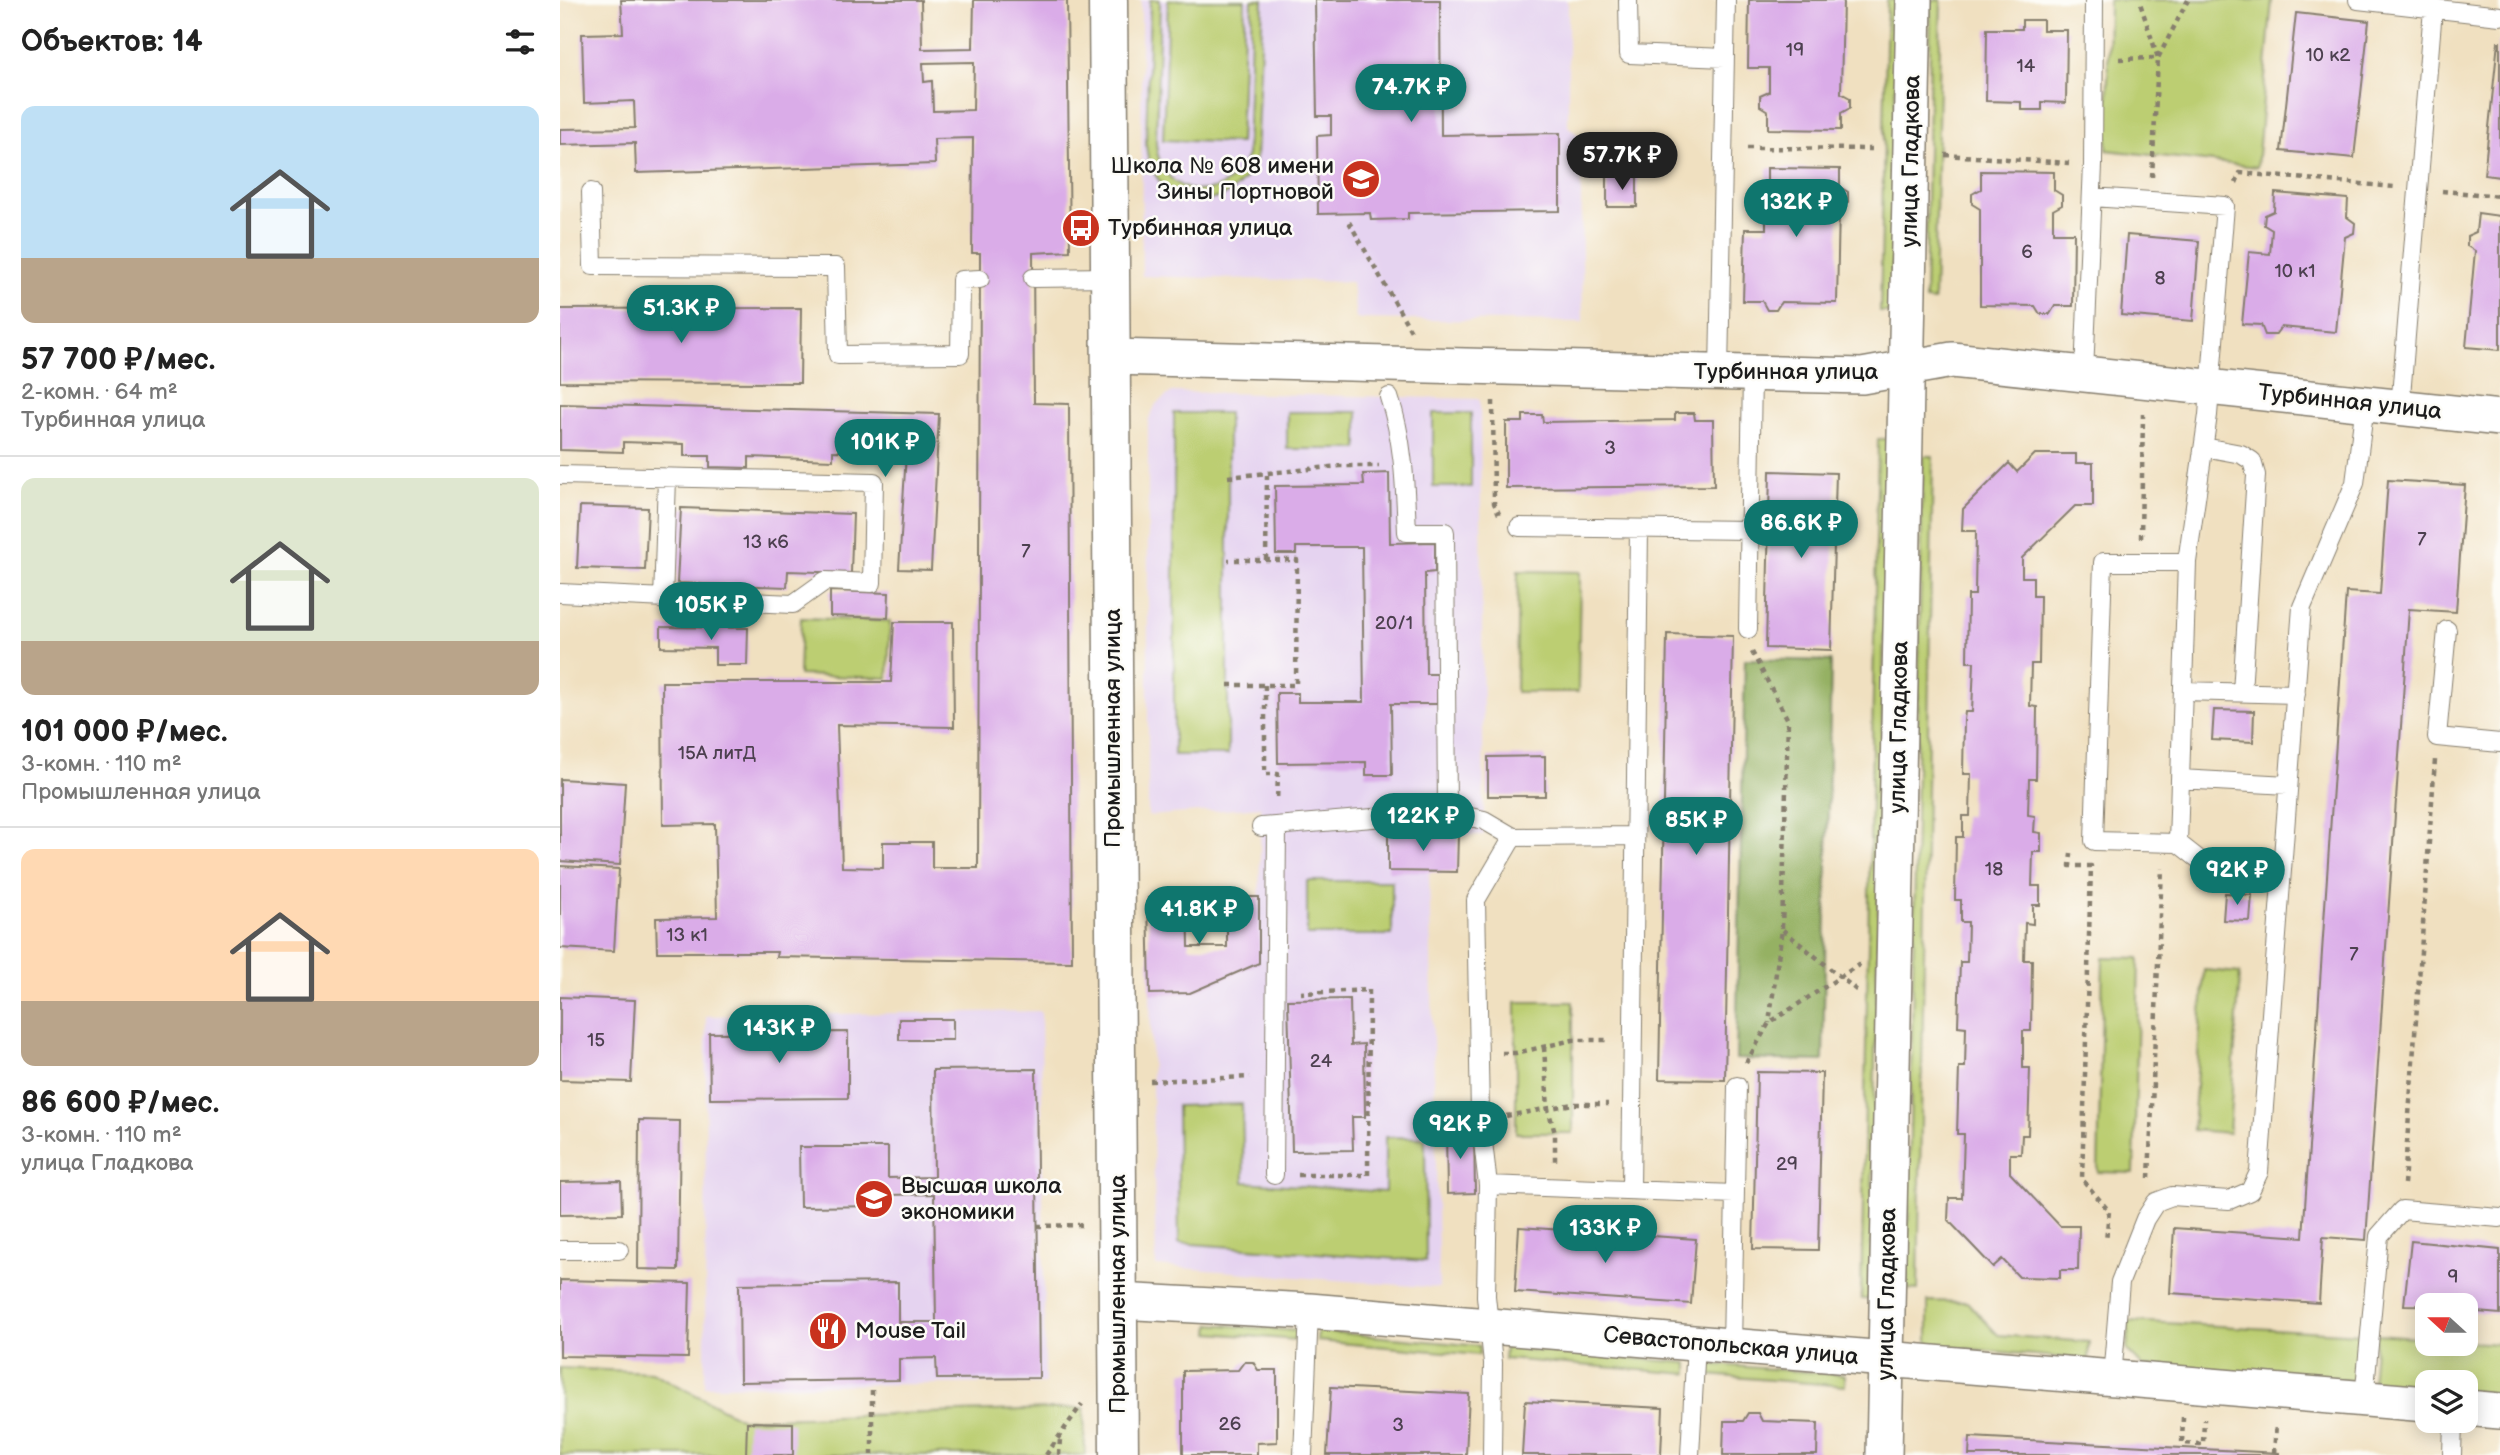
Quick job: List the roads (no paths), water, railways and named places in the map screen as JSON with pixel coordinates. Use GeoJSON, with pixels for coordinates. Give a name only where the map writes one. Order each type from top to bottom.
{"type":"FeatureCollection","features":[{"type":"Feature","properties":{"kind":"street","name":"Промышленная улица"},"geometry":{"type":"LineString","coordinates":[[1108,0],[1119,1455]]}},
{"type":"Feature","properties":{"kind":"street","name":"улица Гладкова"},"geometry":{"type":"LineString","coordinates":[[1884,1455],[1914,0]]}},
{"type":"Feature","properties":{"kind":"street","name":"Турбинная улица"},"geometry":{"type":"LineString","coordinates":[[1111,357],[1862,376],[1952,360],[2500,418]]}},
{"type":"Feature","properties":{"kind":"street","name":"Севастопольская улица"},"geometry":{"type":"LineString","coordinates":[[1118,1301],[1309,1311],[2415,1403]]}},
{"type":"Feature","properties":{"kind":"street"},"geometry":{"type":"LineString","coordinates":[[2478,1409],[2500,1411]]}},
{"type":"Feature","properties":{"kind":"lane"},"geometry":{"type":"LineString","coordinates":[[1629,0],[1629,54],[1725,58]]}},
{"type":"Feature","properties":{"kind":"lane"},"geometry":{"type":"LineString","coordinates":[[1726,0],[1723,147],[1735,373],[1750,530],[1748,629]]}},
{"type":"Feature","properties":{"kind":"lane"},"geometry":{"type":"LineString","coordinates":[[2084,373],[2094,165],[2094,0]]}},
{"type":"Feature","properties":{"kind":"lane"},"geometry":{"type":"LineString","coordinates":[[2358,0],[2500,16]]}},
{"type":"Feature","properties":{"kind":"lane"},"geometry":{"type":"LineString","coordinates":[[2400,408],[2433,9]]}},
{"type":"Feature","properties":{"kind":"lane"},"geometry":{"type":"LineString","coordinates":[[591,192],[593,265],[836,267],[838,355],[960,355],[961,280],[980,279]]}},
{"type":"Feature","properties":{"kind":"lane"},"geometry":{"type":"LineString","coordinates":[[2092,197],[2225,206],[2211,387],[2187,562],[2180,779],[2171,842]]}},
{"type":"Feature","properties":{"kind":"lane"},"geometry":{"type":"LineString","coordinates":[[1033,278],[1110,277]]}},
{"type":"Feature","properties":{"kind":"lane"},"geometry":{"type":"LineString","coordinates":[[1389,397],[1397,420],[1404,466],[1407,532],[1445,532],[1447,812]]}},
{"type":"Feature","properties":{"kind":"lane"},"geometry":{"type":"LineString","coordinates":[[2112,1378],[2119,1282],[2145,1219],[2156,1202],[2172,1196],[2230,1200],[2250,1191],[2259,1172],[2302,607],[2355,483],[2365,404]]}},
{"type":"Feature","properties":{"kind":"lane"},"geometry":{"type":"LineString","coordinates":[[2204,447],[2241,454],[2252,461],[2256,475],[2242,692]]}},
{"type":"Feature","properties":{"kind":"lane"},"geometry":{"type":"LineString","coordinates":[[560,475],[874,482],[872,583],[825,581],[793,604],[663,600],[560,593]]}},
{"type":"Feature","properties":{"kind":"lane"},"geometry":{"type":"LineString","coordinates":[[663,600],[667,478]]}},
{"type":"Feature","properties":{"kind":"lane"},"geometry":{"type":"LineString","coordinates":[[1519,527],[1750,530]]}},
{"type":"Feature","properties":{"kind":"lane"},"geometry":{"type":"LineString","coordinates":[[1631,1190],[1639,529]]}},
{"type":"Feature","properties":{"kind":"lane"},"geometry":{"type":"LineString","coordinates":[[2187,562],[2103,562],[2094,841],[2171,842],[2220,876],[2281,880]]}},
{"type":"Feature","properties":{"kind":"lane"},"geometry":{"type":"LineString","coordinates":[[2447,629],[2437,737],[2500,743]]}},
{"type":"Feature","properties":{"kind":"lane"},"geometry":{"type":"LineString","coordinates":[[2183,691],[2296,694]]}},
{"type":"Feature","properties":{"kind":"lane"},"geometry":{"type":"LineString","coordinates":[[2180,779],[2288,785]]}},
{"type":"Feature","properties":{"kind":"lane"},"geometry":{"type":"LineString","coordinates":[[1274,1175],[1275,994],[1269,827],[1447,812],[1484,820],[1513,837],[1635,836]]}},
{"type":"Feature","properties":{"kind":"lane"},"geometry":{"type":"LineString","coordinates":[[1492,1455],[1493,1363],[1486,1296],[1489,1185],[1480,1116],[1476,900],[1513,837]]}},
{"type":"Feature","properties":{"kind":"lane"},"geometry":{"type":"LineString","coordinates":[[1731,1346],[1737,1086]]}},
{"type":"Feature","properties":{"kind":"lane"},"geometry":{"type":"LineString","coordinates":[[1489,1185],[1735,1194]]}},
{"type":"Feature","properties":{"kind":"lane"},"geometry":{"type":"LineString","coordinates":[[2364,1399],[2379,1236],[2402,1210],[2500,1218]]}},
{"type":"Feature","properties":{"kind":"lane"},"geometry":{"type":"LineString","coordinates":[[560,1250],[619,1250]]}},
{"type":"Feature","properties":{"kind":"lane"},"geometry":{"type":"LineString","coordinates":[[1303,1455],[1309,1311]]}},
{"type":"Feature","properties":{"kind":"lane"},"geometry":{"type":"LineString","coordinates":[[1690,1455],[1696,1343]]}},
{"type":"Feature","properties":{"kind":"lane"},"geometry":{"type":"LineString","coordinates":[[2452,1455],[2453,1433]]}},
{"type":"Feature","properties":{"kind":"place","name":"Школа № 608 имени Зины Портновой"},"geometry":{"type":"Point","coordinates":[1361,179]}},
{"type":"Feature","properties":{"kind":"place","name":"Турбинная улица"},"geometry":{"type":"Point","coordinates":[1081,228]}},
{"type":"Feature","properties":{"kind":"place","name":"Высшая школа экономики"},"geometry":{"type":"Point","coordinates":[874,1199]}},
{"type":"Feature","properties":{"kind":"place","name":"Mouse Tail"},"geometry":{"type":"Point","coordinates":[828,1331]}}]}
